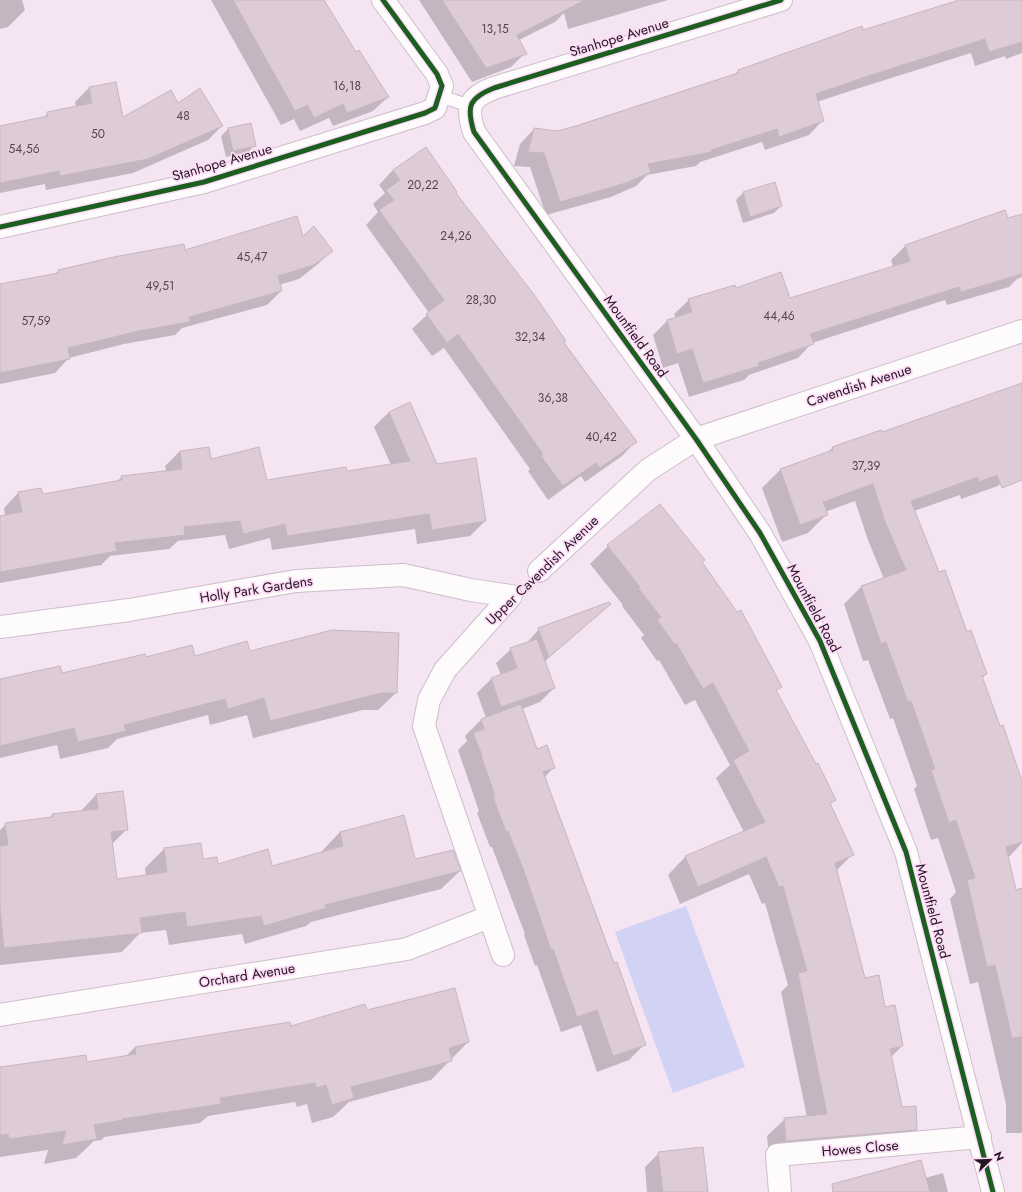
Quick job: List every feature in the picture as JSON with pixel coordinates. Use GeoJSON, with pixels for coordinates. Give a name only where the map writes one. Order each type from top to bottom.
{"type":"FeatureCollection","features":[{"type":"Feature","properties":{"kind":"street"},"geometry":{"type":"LineString","coordinates":[[383,0],[437,74],[442,86],[440,96]]}},
{"type":"Feature","properties":{"kind":"street","name":"Stanhope Avenue"},"geometry":{"type":"LineString","coordinates":[[470,106],[478,94],[494,88],[781,0]]}},
{"type":"Feature","properties":{"kind":"street","name":"Stanhope Avenue"},"geometry":{"type":"LineString","coordinates":[[0,227],[204,182],[425,113],[435,108],[440,96]]}},
{"type":"Feature","properties":{"kind":"street","name":"Mountfield Road"},"geometry":{"type":"LineString","coordinates":[[470,106],[470,118],[474,132],[696,439],[760,533],[820,641],[871,762],[906,852],[980,1136],[993,1192]]}},
{"type":"Feature","properties":{"kind":"street","name":"Cavendish Avenue"},"geometry":{"type":"LineString","coordinates":[[696,439],[1022,330]]}},
{"type":"Feature","properties":{"kind":"street","name":"Upper Cavendish Avenue"},"geometry":{"type":"LineString","coordinates":[[539,571],[648,470],[696,439]]}},
{"type":"Feature","properties":{"kind":"street","name":"Holly Park Gardens"},"geometry":{"type":"LineString","coordinates":[[0,627],[129,610],[296,581],[404,575],[471,590],[511,596]]}},
{"type":"Feature","properties":{"kind":"street","name":"Upper Cavendish Avenue"},"geometry":{"type":"LineString","coordinates":[[503,954],[424,726],[429,700],[445,670],[511,596]]}},
{"type":"Feature","properties":{"kind":"street","name":"Orchard Avenue"},"geometry":{"type":"LineString","coordinates":[[0,1015],[407,949],[489,917]]}},
{"type":"Feature","properties":{"kind":"street","name":"Howes Close"},"geometry":{"type":"LineString","coordinates":[[780,1192],[777,1155],[980,1136]]}},
{"type":"Feature","properties":{"kind":"lane"},"geometry":{"type":"LineString","coordinates":[[440,96],[470,106]]}},
{"type":"Feature","properties":{"kind":"shaded area"},"geometry":{"type":"Polygon","coordinates":[[[686,906],[745,1067],[673,1093],[615,932],[686,906]]]}},
{"type":"Feature","properties":{"kind":"building"},"geometry":{"type":"Polygon","coordinates":[[[233,0],[324,0],[356,52],[359,50],[389,97],[347,113],[343,104],[314,118],[308,105],[295,111],[233,0]]]}},
{"type":"Feature","properties":{"kind":"building"},"geometry":{"type":"Polygon","coordinates":[[[442,0],[585,0],[517,35],[527,54],[486,68],[442,0]]]}},
{"type":"Feature","properties":{"kind":"building"},"geometry":{"type":"Polygon","coordinates":[[[959,0],[1022,0],[1022,42],[989,52],[985,39],[816,94],[824,121],[779,137],[777,129],[711,150],[712,152],[648,164],[651,172],[626,183],[560,202],[544,153],[528,152],[534,128],[557,131],[576,126],[738,73],[738,70],[862,26],[863,30],[959,0]]]}},
{"type":"Feature","properties":{"kind":"building"},"geometry":{"type":"Polygon","coordinates":[[[116,82],[123,117],[171,90],[178,103],[200,88],[223,126],[148,159],[60,176],[59,171],[0,183],[0,126],[48,116],[47,112],[92,103],[89,87],[116,82]]]}},
{"type":"Feature","properties":{"kind":"building"},"geometry":{"type":"Polygon","coordinates":[[[251,123],[256,146],[233,151],[228,128],[251,123]]]}},
{"type":"Feature","properties":{"kind":"building"},"geometry":{"type":"Polygon","coordinates":[[[426,147],[457,192],[456,193],[535,296],[566,341],[564,343],[637,442],[600,468],[596,463],[563,486],[541,456],[543,454],[458,334],[447,343],[426,314],[444,300],[379,210],[394,200],[386,190],[400,180],[393,170],[426,147]]]}},
{"type":"Feature","properties":{"kind":"building"},"geometry":{"type":"Polygon","coordinates":[[[775,182],[782,206],[750,217],[743,192],[775,182]]]}},
{"type":"Feature","properties":{"kind":"building"},"geometry":{"type":"Polygon","coordinates":[[[1005,210],[1008,218],[1022,214],[1022,274],[961,292],[959,287],[810,334],[814,344],[758,363],[759,366],[703,383],[692,349],[677,354],[667,320],[692,312],[688,299],[735,285],[736,288],[781,272],[790,298],[910,261],[905,245],[1005,210]]]}},
{"type":"Feature","properties":{"kind":"building"},"geometry":{"type":"Polygon","coordinates":[[[297,216],[303,236],[314,226],[333,251],[314,265],[278,276],[282,291],[189,317],[190,322],[139,331],[68,348],[70,359],[0,373],[0,284],[58,273],[58,270],[114,257],[184,244],[185,250],[297,216]]]}},
{"type":"Feature","properties":{"kind":"building"},"geometry":{"type":"Polygon","coordinates":[[[1022,383],[1022,480],[1002,488],[997,475],[979,482],[978,477],[911,501],[939,572],[945,570],[967,632],[971,630],[987,674],[982,676],[1000,726],[1003,725],[1022,781],[1022,842],[1006,847],[1016,890],[1022,888],[1022,1037],[1012,1038],[995,965],[987,967],[967,880],[975,878],[956,820],[949,823],[931,770],[935,769],[911,701],[908,702],[886,642],[881,644],[861,586],[906,570],[885,522],[873,484],[823,502],[828,515],[800,525],[780,469],[833,450],[832,447],[881,430],[882,432],[1022,383]]]}},
{"type":"Feature","properties":{"kind":"building"},"geometry":{"type":"Polygon","coordinates":[[[410,402],[437,464],[476,458],[486,521],[432,530],[429,514],[287,536],[285,524],[243,534],[240,521],[184,527],[185,535],[115,543],[117,551],[0,572],[0,516],[22,512],[18,492],[41,488],[43,494],[122,480],[121,476],[182,469],[180,451],[209,447],[211,459],[259,447],[267,480],[346,467],[347,471],[410,461],[389,412],[410,402]]]}},
{"type":"Feature","properties":{"kind":"building"},"geometry":{"type":"Polygon","coordinates":[[[660,504],[705,560],[702,562],[737,612],[741,610],[782,687],[776,690],[816,764],[818,763],[836,800],[830,803],[854,855],[835,863],[865,978],[879,975],[885,1007],[895,1005],[903,1046],[890,1049],[902,1107],[916,1106],[917,1130],[786,1141],[784,1118],[827,1114],[798,973],[807,971],[783,886],[779,887],[766,857],[698,887],[685,856],[765,822],[733,760],[749,751],[713,683],[703,689],[676,643],[675,645],[657,620],[661,617],[638,588],[640,587],[607,545],[660,504]]]}},
{"type":"Feature","properties":{"kind":"building"},"geometry":{"type":"Polygon","coordinates":[[[609,602],[611,604],[549,657],[538,628],[609,602]]]}},
{"type":"Feature","properties":{"kind":"building"},"geometry":{"type":"Polygon","coordinates":[[[332,630],[399,633],[397,693],[381,693],[270,721],[264,698],[228,709],[225,699],[124,725],[126,731],[78,742],[74,728],[0,746],[0,679],[60,666],[62,673],[145,654],[146,657],[192,645],[195,656],[247,641],[250,651],[332,630]]]}},
{"type":"Feature","properties":{"kind":"building"},"geometry":{"type":"Polygon","coordinates":[[[537,639],[555,688],[501,707],[491,678],[517,668],[510,648],[537,639]]]}},
{"type":"Feature","properties":{"kind":"building"},"geometry":{"type":"Polygon","coordinates":[[[521,704],[537,749],[547,745],[555,768],[543,772],[614,963],[617,962],[646,1045],[613,1056],[597,1010],[577,1017],[553,949],[551,950],[524,871],[508,831],[506,832],[493,797],[495,796],[482,755],[473,733],[484,729],[481,719],[521,704]]]}},
{"type":"Feature","properties":{"kind":"building"},"geometry":{"type":"Polygon","coordinates":[[[123,791],[128,830],[111,832],[117,879],[167,872],[164,848],[201,843],[203,859],[217,857],[218,864],[268,849],[272,866],[343,846],[340,832],[404,815],[415,859],[453,850],[461,871],[325,905],[326,908],[264,926],[261,916],[187,927],[185,912],[140,918],[142,933],[4,948],[0,908],[0,846],[8,845],[5,823],[52,817],[52,814],[98,809],[96,794],[123,791]]]}},
{"type":"Feature","properties":{"kind":"building"},"geometry":{"type":"Polygon","coordinates":[[[455,988],[469,1042],[449,1048],[452,1061],[351,1087],[354,1098],[332,1105],[326,1085],[316,1088],[315,1083],[220,1098],[221,1104],[122,1119],[123,1120],[94,1125],[97,1139],[62,1145],[66,1131],[9,1139],[8,1134],[0,1135],[0,1067],[86,1055],[87,1062],[136,1054],[135,1047],[290,1022],[291,1026],[365,1004],[367,1010],[455,988]]]}},
{"type":"Feature","properties":{"kind":"building"},"geometry":{"type":"Polygon","coordinates":[[[703,1147],[708,1192],[663,1192],[658,1152],[703,1147]]]}},
{"type":"Feature","properties":{"kind":"building"},"geometry":{"type":"Polygon","coordinates":[[[921,1160],[930,1192],[833,1192],[832,1184],[921,1160]]]}},
{"type":"Feature","properties":{"kind":"cycle path"},"geometry":{"type":"LineString","coordinates":[[0,227],[204,182],[425,113],[435,108],[442,86],[437,74],[383,0]]}},
{"type":"Feature","properties":{"kind":"cycle path"},"geometry":{"type":"LineString","coordinates":[[781,0],[494,88],[479,95],[475,99],[470,109],[470,116],[474,132],[696,439],[760,533],[820,641],[906,852],[993,1192]]}}]}
